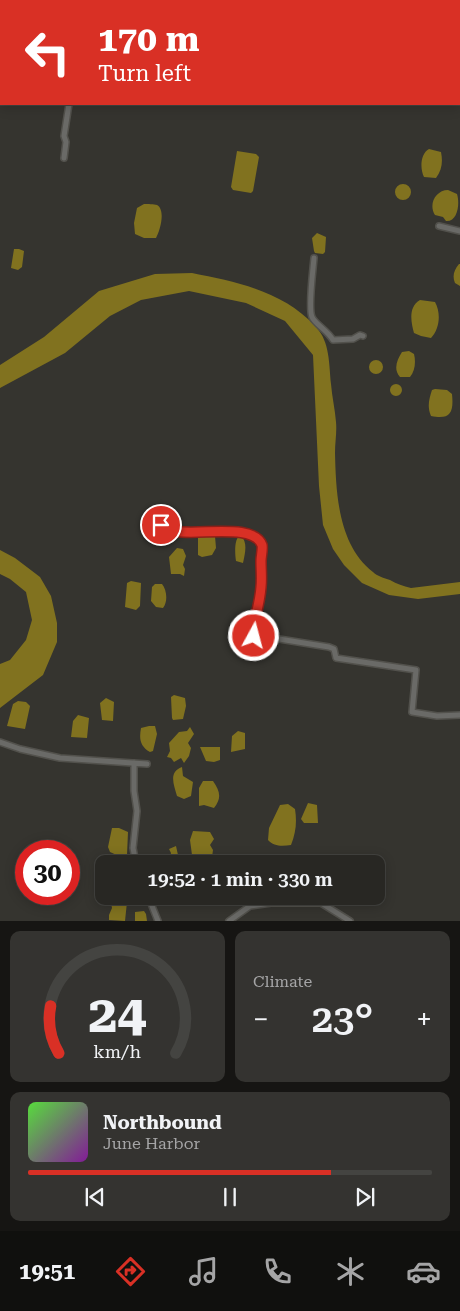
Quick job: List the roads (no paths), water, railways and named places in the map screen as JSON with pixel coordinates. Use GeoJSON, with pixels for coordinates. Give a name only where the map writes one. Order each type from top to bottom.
{"type":"FeatureCollection","features":[{"type":"Feature","properties":{"kind":"street"},"geometry":{"type":"LineString","coordinates":[[64,158],[66,142],[64,136],[70,105]]}},
{"type":"Feature","properties":{"kind":"street"},"geometry":{"type":"LineString","coordinates":[[439,226],[460,231]]}},
{"type":"Feature","properties":{"kind":"street"},"geometry":{"type":"LineString","coordinates":[[314,258],[311,316],[326,329],[333,340],[353,339],[360,335],[363,336]]}},
{"type":"Feature","properties":{"kind":"street"},"geometry":{"type":"LineString","coordinates":[[161,525],[164,528],[179,532],[237,532],[255,537],[262,546],[261,589],[252,632],[254,636],[330,647],[334,649],[336,658],[416,670],[412,712],[437,716],[460,715]]}},
{"type":"Feature","properties":{"kind":"street"},"geometry":{"type":"LineString","coordinates":[[0,742],[60,758],[147,764]]}},
{"type":"Feature","properties":{"kind":"street"},"geometry":{"type":"LineString","coordinates":[[134,763],[134,791],[137,811],[133,848],[134,855]]}},
{"type":"Feature","properties":{"kind":"street"},"geometry":{"type":"LineString","coordinates":[[229,921],[250,906],[271,903],[322,903],[350,921]]}},
{"type":"Feature","properties":{"kind":"street"},"geometry":{"type":"LineString","coordinates":[[152,905],[158,921]]}}]}
